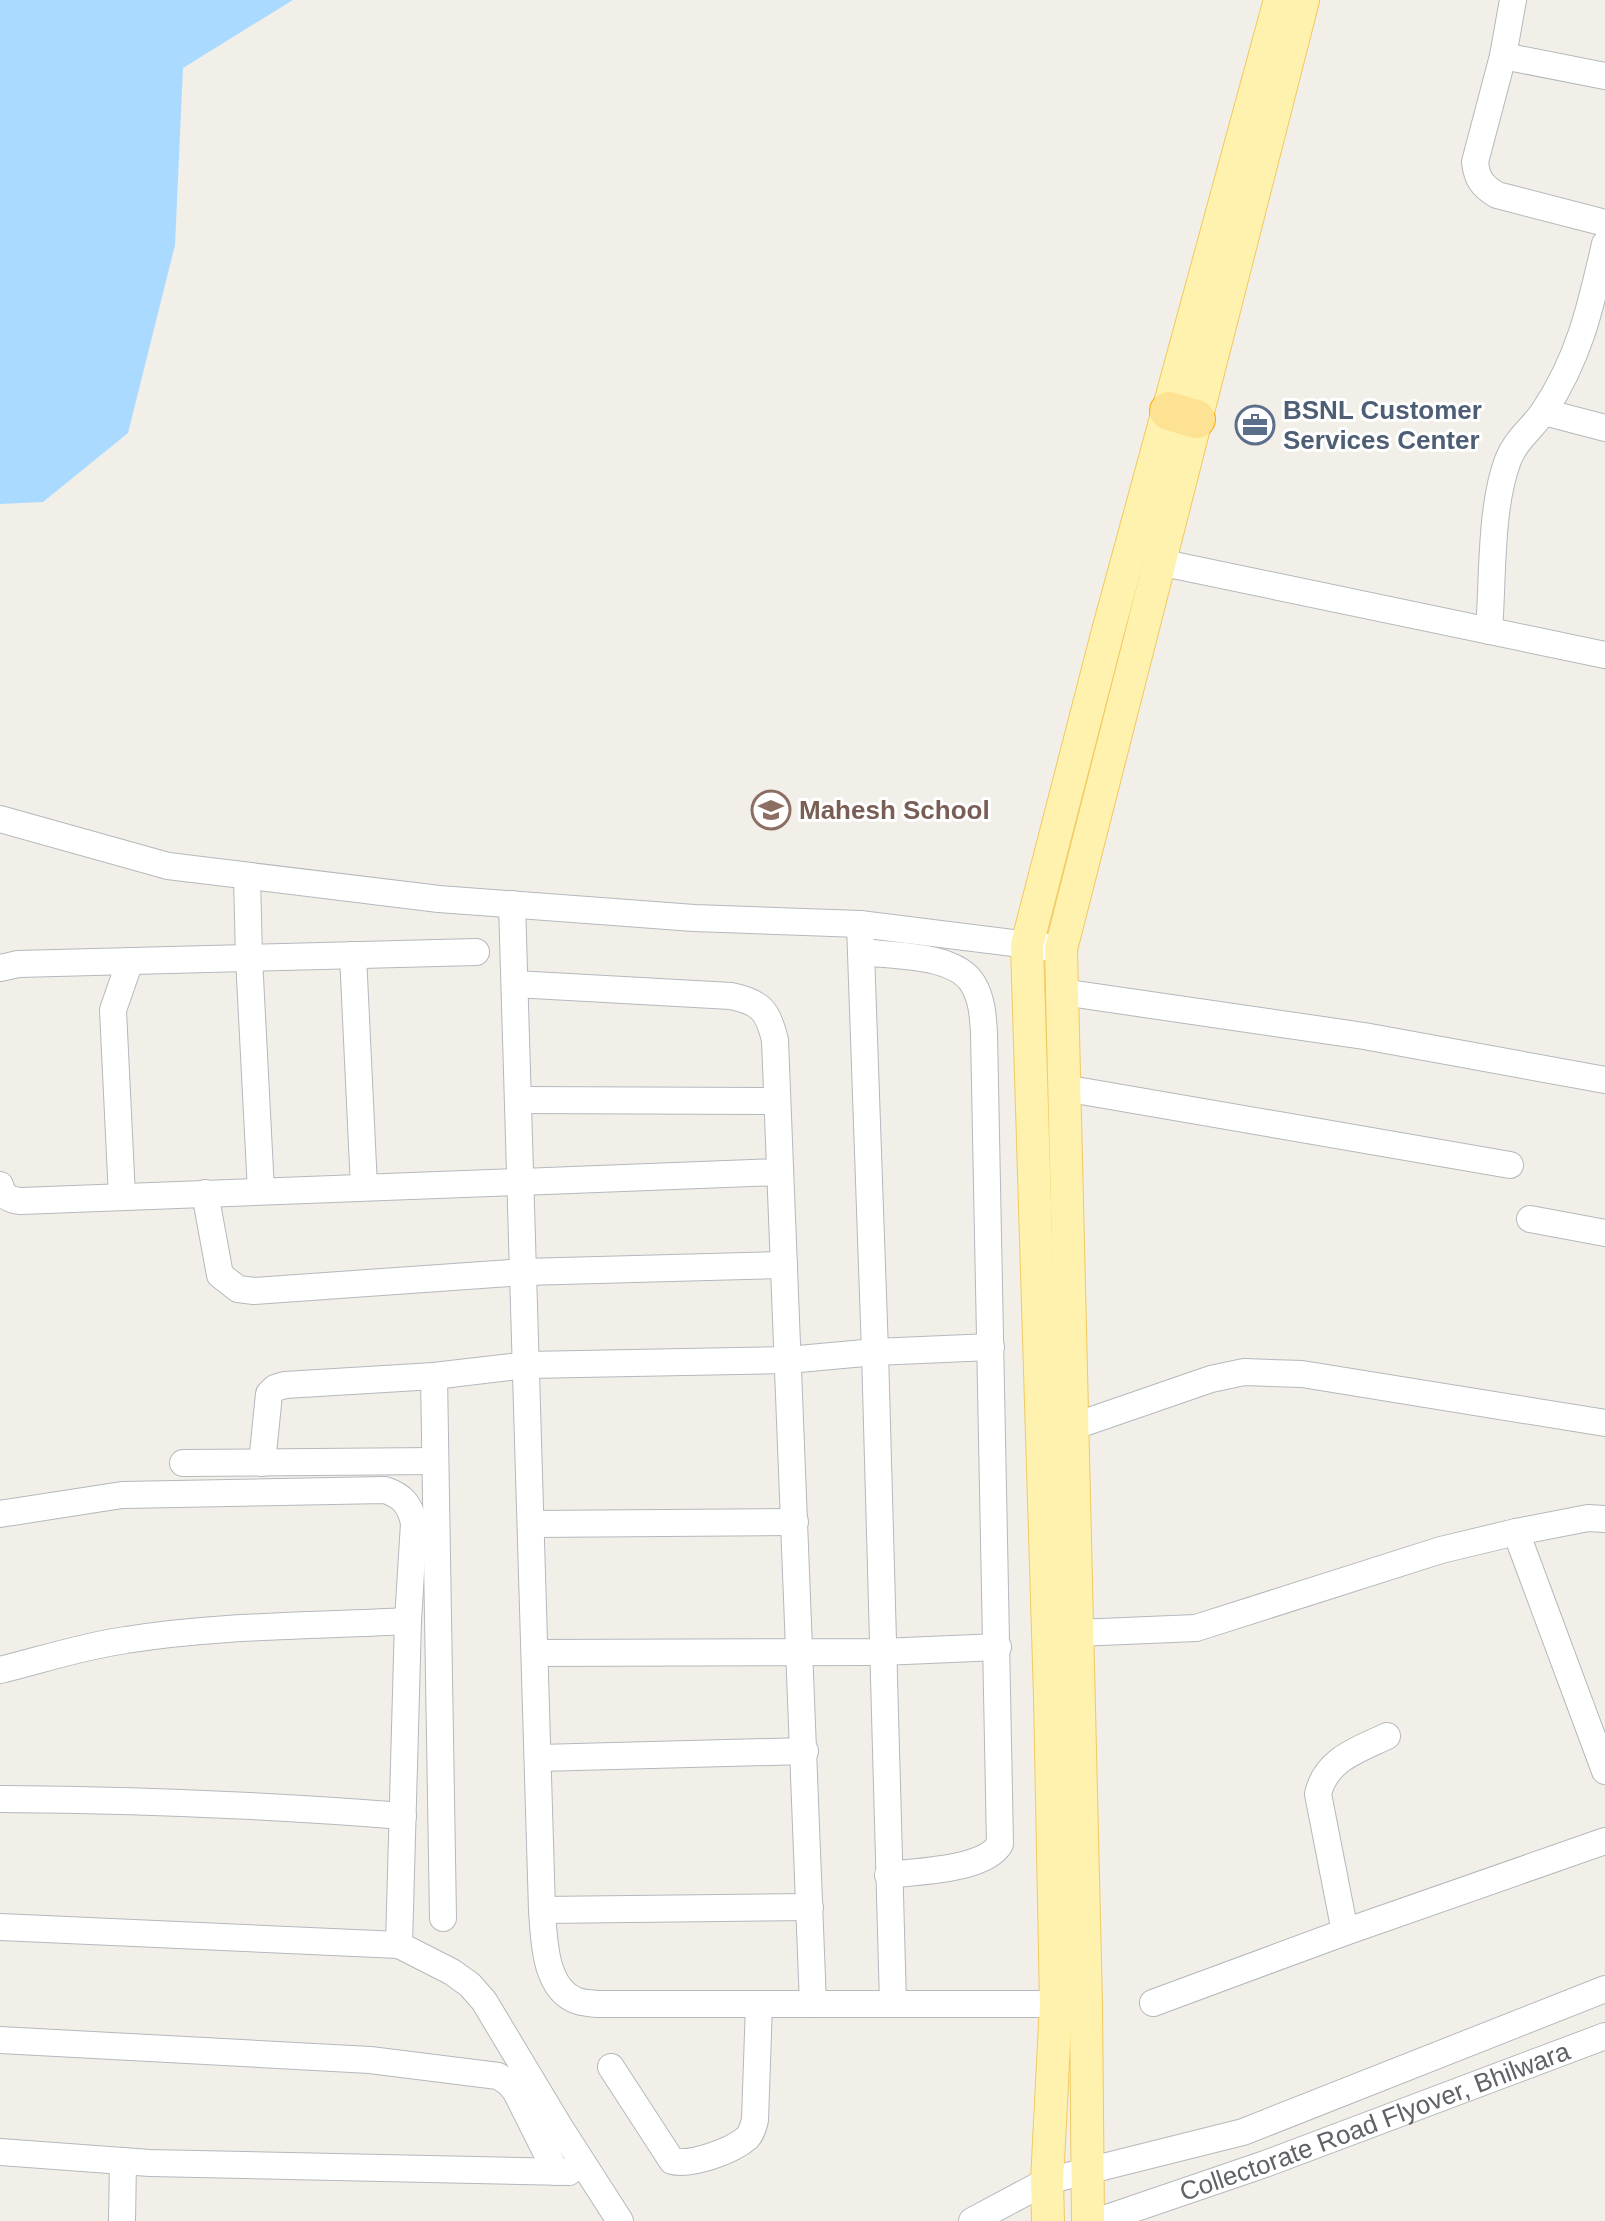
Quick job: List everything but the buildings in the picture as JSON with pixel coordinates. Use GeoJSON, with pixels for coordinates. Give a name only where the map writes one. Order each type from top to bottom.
{"type":"FeatureCollection","features":[{"type":"Feature","properties":{"kind":"main road"},"geometry":{"type":"LineString","coordinates":[[1048,2221],[1047,2181],[1071,2004],[1077,1633],[1061,949],[1159,562],[1183,415],[1226,193],[1280,0]]}},
{"type":"Feature","properties":{"kind":"main road"},"geometry":{"type":"LineString","coordinates":[[1088,2221],[1088,2170],[1071,2004],[1049,1650],[1027,945],[1080,733],[1183,415],[1303,0]]}},
{"type":"Feature","properties":{"kind":"street"},"geometry":{"type":"LineString","coordinates":[[1513,0],[1503,56],[1475,162],[1477,177],[1484,188],[1497,195],[1605,223]]}},
{"type":"Feature","properties":{"kind":"street"},"geometry":{"type":"LineString","coordinates":[[1503,56],[1605,76]]}},
{"type":"Feature","properties":{"kind":"street"},"geometry":{"type":"LineString","coordinates":[[1489,631],[1498,501],[1503,475],[1519,439],[1544,412],[1581,342],[1605,244]]}},
{"type":"Feature","properties":{"kind":"street"},"geometry":{"type":"LineString","coordinates":[[1544,412],[1605,428]]}},
{"type":"Feature","properties":{"kind":"street"},"geometry":{"type":"LineString","coordinates":[[1159,562],[1605,655]]}},
{"type":"Feature","properties":{"kind":"street"},"geometry":{"type":"LineString","coordinates":[[0,819],[168,866],[247,876],[439,899],[694,918],[860,924],[1061,949]]}},
{"type":"Feature","properties":{"kind":"street"},"geometry":{"type":"LineString","coordinates":[[247,876],[261,1191]]}},
{"type":"Feature","properties":{"kind":"street"},"geometry":{"type":"LineString","coordinates":[[512,904],[542,1910],[544,1947],[552,1973],[562,1989],[575,2000],[597,2004],[1071,2004]]}},
{"type":"Feature","properties":{"kind":"street"},"geometry":{"type":"LineString","coordinates":[[860,924],[893,2003]]}},
{"type":"Feature","properties":{"kind":"street"},"geometry":{"type":"LineString","coordinates":[[0,968],[18,964],[476,952]]}},
{"type":"Feature","properties":{"kind":"street"},"geometry":{"type":"LineString","coordinates":[[861,952],[959,967],[972,982],[981,1004],[984,1033],[1000,1844],[995,1853],[985,1859],[888,1875]]}},
{"type":"Feature","properties":{"kind":"street"},"geometry":{"type":"LineString","coordinates":[[353,955],[364,1187]]}},
{"type":"Feature","properties":{"kind":"street"},"geometry":{"type":"LineString","coordinates":[[122,1197],[113,1010],[130,961]]}},
{"type":"Feature","properties":{"kind":"street"},"geometry":{"type":"LineString","coordinates":[[515,984],[731,996],[749,1000],[760,1007],[770,1020],[775,1040],[813,2004]]}},
{"type":"Feature","properties":{"kind":"street"},"geometry":{"type":"LineString","coordinates":[[1062,992],[1364,1036],[1605,1080]]}},
{"type":"Feature","properties":{"kind":"street"},"geometry":{"type":"LineString","coordinates":[[1064,1088],[1510,1165]]}},
{"type":"Feature","properties":{"kind":"street"},"geometry":{"type":"LineString","coordinates":[[518,1100],[777,1101]]}},
{"type":"Feature","properties":{"kind":"street"},"geometry":{"type":"LineString","coordinates":[[0,1185],[4,1195],[21,1201],[780,1172]]}},
{"type":"Feature","properties":{"kind":"street"},"geometry":{"type":"LineString","coordinates":[[205,1193],[220,1275],[238,1289],[254,1291],[524,1272],[784,1265]]}},
{"type":"Feature","properties":{"kind":"street"},"geometry":{"type":"LineString","coordinates":[[1530,1219],[1605,1233]]}},
{"type":"Feature","properties":{"kind":"street"},"geometry":{"type":"LineString","coordinates":[[262,1463],[266,1401],[275,1388],[285,1385],[434,1376],[527,1365],[788,1360],[875,1352],[991,1347]]}},
{"type":"Feature","properties":{"kind":"street"},"geometry":{"type":"LineString","coordinates":[[1072,1427],[1211,1379],[1267,1371],[1605,1423]]}},
{"type":"Feature","properties":{"kind":"street"},"geometry":{"type":"LineString","coordinates":[[434,1376],[443,1918]]}},
{"type":"Feature","properties":{"kind":"street"},"geometry":{"type":"LineString","coordinates":[[183,1463],[435,1461]]}},
{"type":"Feature","properties":{"kind":"street"},"geometry":{"type":"LineString","coordinates":[[0,1514],[122,1495],[385,1490],[403,1498],[412,1512],[414,1523],[408,1621],[399,1945]]}},
{"type":"Feature","properties":{"kind":"street"},"geometry":{"type":"LineString","coordinates":[[1077,1633],[1196,1628],[1441,1550],[1588,1518],[1605,1519]]}},
{"type":"Feature","properties":{"kind":"street"},"geometry":{"type":"LineString","coordinates":[[532,1524],[795,1522]]}},
{"type":"Feature","properties":{"kind":"street"},"geometry":{"type":"LineString","coordinates":[[1516,1532],[1605,1771]]}},
{"type":"Feature","properties":{"kind":"street"},"geometry":{"type":"LineString","coordinates":[[0,1670],[122,1640],[228,1630],[408,1621]]}},
{"type":"Feature","properties":{"kind":"street"},"geometry":{"type":"LineString","coordinates":[[535,1653],[882,1652],[998,1647]]}},
{"type":"Feature","properties":{"kind":"street"},"geometry":{"type":"LineString","coordinates":[[1345,1932],[1318,1794],[1321,1781],[1338,1760],[1387,1736]]}},
{"type":"Feature","properties":{"kind":"street"},"geometry":{"type":"LineString","coordinates":[[539,1758],[805,1751]]}},
{"type":"Feature","properties":{"kind":"street"},"geometry":{"type":"LineString","coordinates":[[0,1799],[296,1807],[403,1816]]}},
{"type":"Feature","properties":{"kind":"street"},"geometry":{"type":"LineString","coordinates":[[1153,2003],[1605,1841]]}},
{"type":"Feature","properties":{"kind":"street"},"geometry":{"type":"LineString","coordinates":[[542,1910],[810,1907]]}},
{"type":"Feature","properties":{"kind":"street"},"geometry":{"type":"LineString","coordinates":[[0,1927],[399,1945],[452,1972],[470,1985],[484,2001],[620,2221]]}},
{"type":"Feature","properties":{"kind":"street"},"geometry":{"type":"LineString","coordinates":[[972,2221],[1047,2181],[1243,2132],[1605,1989]]}},
{"type":"Feature","properties":{"kind":"street"},"geometry":{"type":"LineString","coordinates":[[611,2067],[672,2161],[693,2162],[736,2145],[752,2132],[755,2120],[759,2004]]}},
{"type":"Feature","properties":{"kind":"street","name":"Collectorate Road Flyover, Bhilwara"},"geometry":{"type":"LineString","coordinates":[[1098,2221],[1265,2164],[1605,2036]]}},
{"type":"Feature","properties":{"kind":"street"},"geometry":{"type":"LineString","coordinates":[[0,2040],[370,2060],[485,2073],[509,2083],[516,2092],[556,2172]]}},
{"type":"Feature","properties":{"kind":"street"},"geometry":{"type":"LineString","coordinates":[[0,2152],[123,2161],[588,2172]]}},
{"type":"Feature","properties":{"kind":"street"},"geometry":{"type":"LineString","coordinates":[[122,2221],[123,2161]]}},
{"type":"Feature","properties":{"kind":"water"},"geometry":{"type":"Polygon","coordinates":[[[0,0],[293,0],[183,68],[175,245],[128,433],[43,502],[0,504],[0,0]]]}},
{"type":"Feature","properties":{"kind":"place","name":"BSNL Customer Services Center"},"geometry":{"type":"Point","coordinates":[1255,425]}},
{"type":"Feature","properties":{"kind":"place","name":"Mahesh School"},"geometry":{"type":"Point","coordinates":[771,810]}}]}
